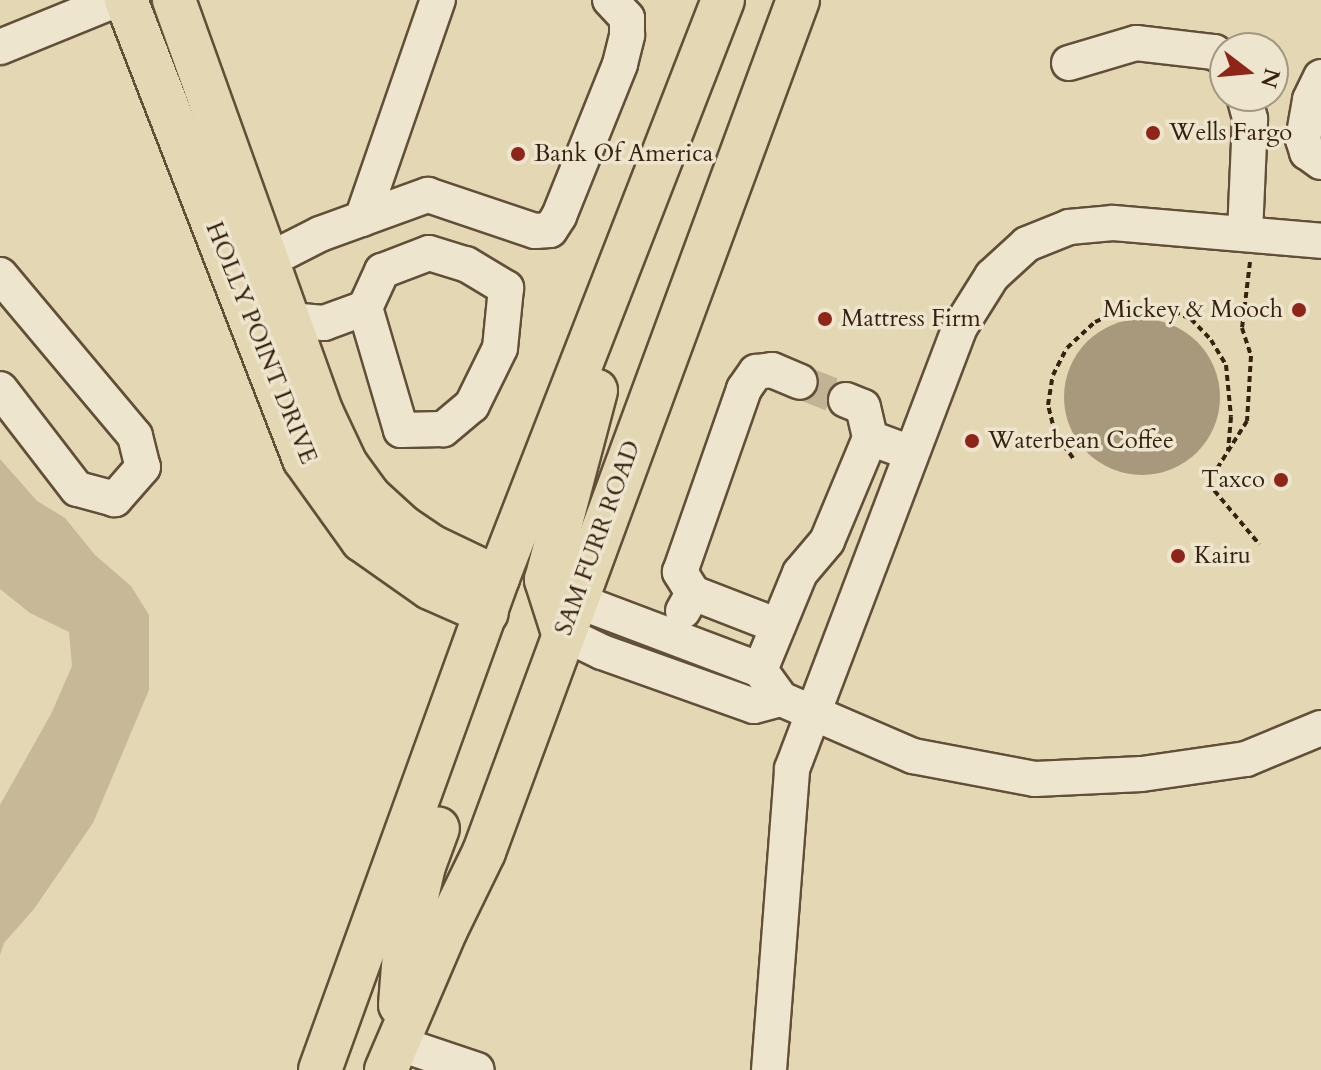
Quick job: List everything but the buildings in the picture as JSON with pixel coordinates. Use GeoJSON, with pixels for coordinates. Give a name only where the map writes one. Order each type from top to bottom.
{"type":"FeatureCollection","features":[{"type":"Feature","properties":{"kind":"main road","name":"HOLLY POINT DRIVE"},"geometry":{"type":"LineString","coordinates":[[126,0],[304,459],[362,540],[430,588],[492,596]]}},
{"type":"Feature","properties":{"kind":"main road"},"geometry":{"type":"LineString","coordinates":[[141,0],[155,20],[194,115],[269,260]]}},
{"type":"Feature","properties":{"kind":"main road","name":"HOLLY POINT DRIVE"},"geometry":{"type":"LineString","coordinates":[[174,0],[322,413],[346,464],[369,496],[403,527],[433,547],[492,596]]}},
{"type":"Feature","properties":{"kind":"main road"},"geometry":{"type":"LineString","coordinates":[[320,1070],[492,596],[723,0]]}},
{"type":"Feature","properties":{"kind":"main road","name":"SAM FURR ROAD"},"geometry":{"type":"LineString","coordinates":[[392,1057],[484,852],[798,0]]}},
{"type":"Feature","properties":{"kind":"main road"},"geometry":{"type":"LineString","coordinates":[[569,616],[550,600],[548,570],[655,179]]}},
{"type":"Feature","properties":{"kind":"main road"},"geometry":{"type":"LineString","coordinates":[[392,1057],[404,953],[424,866],[490,689],[502,644],[504,625],[492,596]]}},
{"type":"Feature","properties":{"kind":"street"},"geometry":{"type":"LineString","coordinates":[[0,47],[116,0]]}},
{"type":"Feature","properties":{"kind":"street"},"geometry":{"type":"LineString","coordinates":[[362,219],[438,0]]}},
{"type":"Feature","properties":{"kind":"street"},"geometry":{"type":"LineString","coordinates":[[269,260],[320,234],[428,195],[535,231],[550,230],[559,216],[620,64],[627,35],[627,18],[610,0]]}},
{"type":"Feature","properties":{"kind":"street"},"geometry":{"type":"LineString","coordinates":[[1069,63],[1136,43],[1209,51]]}},
{"type":"Feature","properties":{"kind":"street"},"geometry":{"type":"LineString","coordinates":[[1321,77],[1310,100],[1303,139],[1307,152],[1321,162]]}},
{"type":"Feature","properties":{"kind":"street"},"geometry":{"type":"LineString","coordinates":[[1248,112],[1249,234]]}},
{"type":"Feature","properties":{"kind":"street"},"geometry":{"type":"LineString","coordinates":[[769,1070],[790,787],[799,745],[797,706],[871,557],[960,327],[992,276],[1027,244],[1069,227],[1113,223],[1321,241]]}},
{"type":"Feature","properties":{"kind":"street"},"geometry":{"type":"LineString","coordinates":[[290,320],[324,323],[365,308],[382,271],[429,253],[466,264],[506,288],[500,348],[472,405],[443,429],[401,430],[365,308]]}},
{"type":"Feature","properties":{"kind":"street"},"geometry":{"type":"LineString","coordinates":[[0,275],[135,436],[143,467],[115,499],[77,489],[0,389]]}},
{"type":"Feature","properties":{"kind":"street"},"geometry":{"type":"LineString","coordinates":[[778,626],[693,593],[680,572],[744,389],[756,372],[772,370],[800,382]]}},
{"type":"Feature","properties":{"kind":"street"},"geometry":{"type":"LineString","coordinates":[[760,670],[800,573],[827,541],[870,438],[863,407],[846,400]]}},
{"type":"Feature","properties":{"kind":"street"},"geometry":{"type":"LineString","coordinates":[[870,438],[911,453]]}},
{"type":"Feature","properties":{"kind":"street"},"geometry":{"type":"LineString","coordinates":[[827,541],[871,557]]}},
{"type":"Feature","properties":{"kind":"street"},"geometry":{"type":"LineString","coordinates":[[670,636],[693,593]]}},
{"type":"Feature","properties":{"kind":"street"},"geometry":{"type":"LineString","coordinates":[[569,616],[670,636],[760,670],[797,706],[913,756],[1035,779],[1142,774],[1246,759],[1321,728]]}},
{"type":"Feature","properties":{"kind":"street"},"geometry":{"type":"LineString","coordinates":[[569,616],[602,652],[754,706],[797,706]]}},
{"type":"Feature","properties":{"kind":"street"},"geometry":{"type":"LineString","coordinates":[[392,1057],[477,1070]]}},
{"type":"Feature","properties":{"kind":"path"},"geometry":{"type":"LineString","coordinates":[[1249,234],[1242,328],[1251,356],[1247,421],[1208,483],[1259,544]]}},
{"type":"Feature","properties":{"kind":"path"},"geometry":{"type":"LineString","coordinates":[[1073,458],[1055,433],[1048,405],[1053,375],[1067,348],[1095,322],[1129,307],[1165,308],[1191,319],[1211,340],[1226,365],[1231,417],[1228,451]]}},
{"type":"Feature","properties":{"kind":"shaded area"},"geometry":{"type":"Polygon","coordinates":[[[1142,319],[1172,325],[1197,342],[1214,367],[1220,397],[1214,427],[1197,452],[1172,469],[1142,475],[1112,469],[1087,452],[1070,427],[1064,397],[1070,367],[1087,342],[1112,325],[1142,319]]]}},
{"type":"Feature","properties":{"kind":"shaded area"},"geometry":{"type":"Polygon","coordinates":[[[0,459],[37,501],[65,518],[95,555],[131,586],[149,615],[149,690],[93,823],[34,909],[4,943],[0,955],[0,805],[51,714],[72,666],[69,632],[30,613],[0,589],[0,459]]]}},
{"type":"Feature","properties":{"kind":"tunnel"},"geometry":{"type":"LineString","coordinates":[[800,382],[846,400]]}},
{"type":"Feature","properties":{"kind":"place","name":"Wells Fargo"},"geometry":{"type":"Point","coordinates":[1153,133]}},
{"type":"Feature","properties":{"kind":"place","name":"Bank Of America"},"geometry":{"type":"Point","coordinates":[518,154]}},
{"type":"Feature","properties":{"kind":"place","name":"Mickey & Mooch"},"geometry":{"type":"Point","coordinates":[1299,310]}},
{"type":"Feature","properties":{"kind":"place","name":"Mattress Firm"},"geometry":{"type":"Point","coordinates":[825,319]}},
{"type":"Feature","properties":{"kind":"place","name":"Waterbean Coffee"},"geometry":{"type":"Point","coordinates":[972,441]}},
{"type":"Feature","properties":{"kind":"place","name":"Taxco"},"geometry":{"type":"Point","coordinates":[1281,480]}},
{"type":"Feature","properties":{"kind":"place","name":"Kairu"},"geometry":{"type":"Point","coordinates":[1178,556]}}]}
